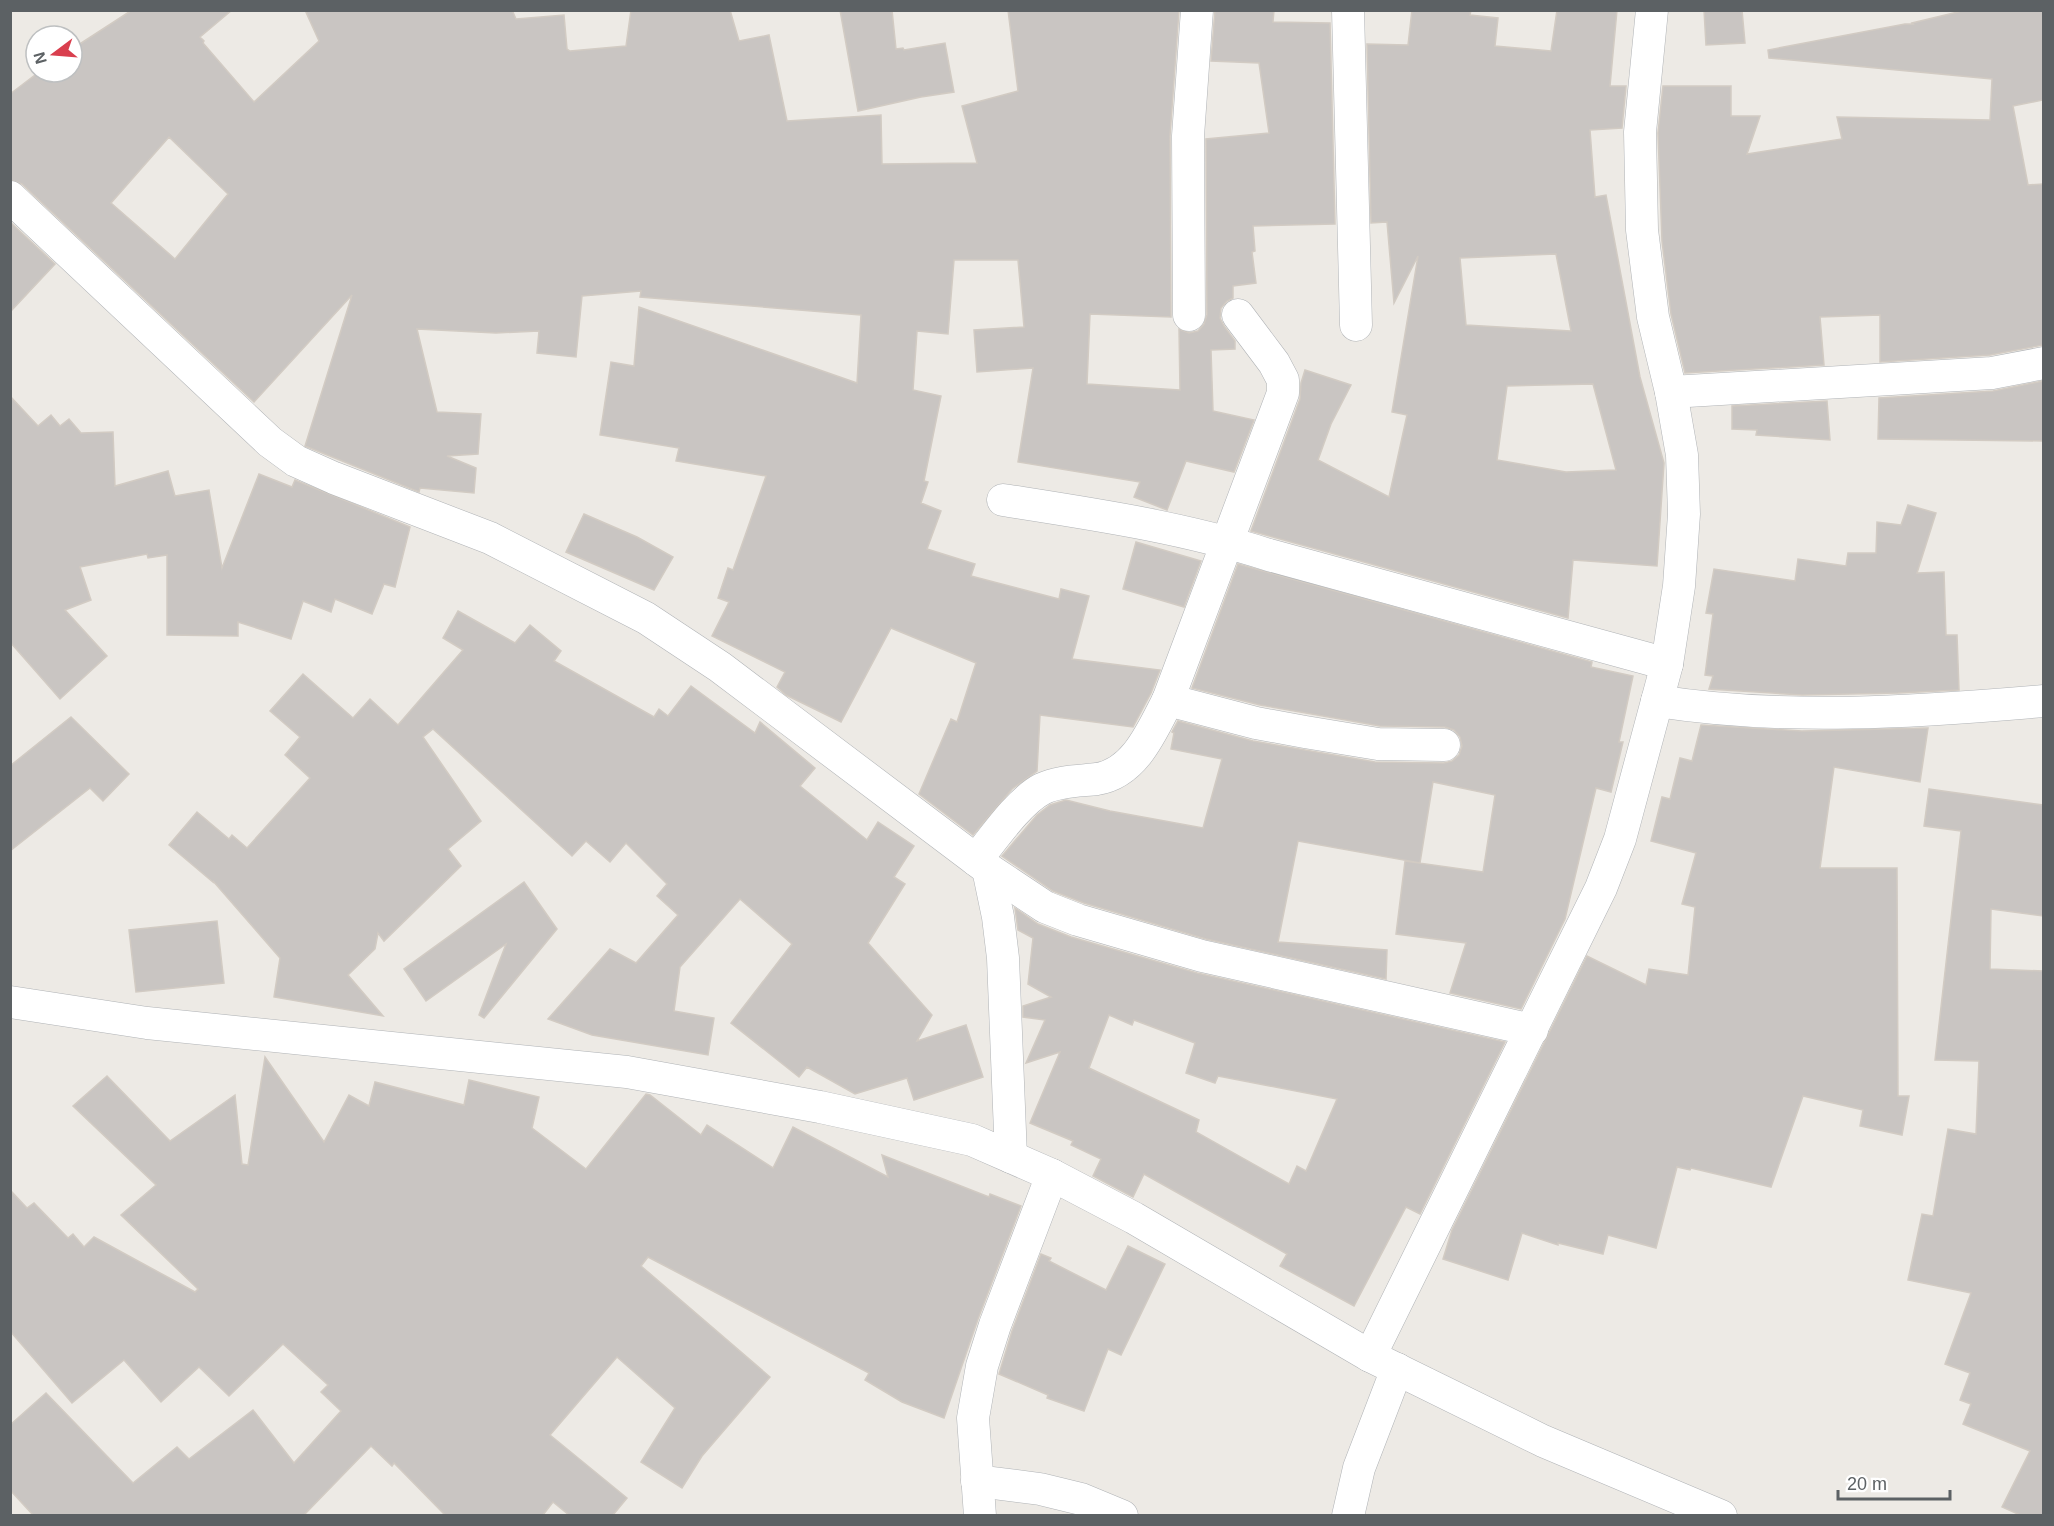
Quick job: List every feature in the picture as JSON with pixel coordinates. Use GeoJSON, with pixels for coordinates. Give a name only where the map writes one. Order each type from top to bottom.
{"type":"FeatureCollection","features":[{"type":"Feature","properties":{"kind":"street"},"geometry":{"type":"LineString","coordinates":[[1188,315],[1188,136],[1197,10]]}},
{"type":"Feature","properties":{"kind":"street"},"geometry":{"type":"LineString","coordinates":[[1348,10],[1356,325]]}},
{"type":"Feature","properties":{"kind":"street"},"geometry":{"type":"LineString","coordinates":[[1348,1515],[1383,1362],[1532,1030],[1601,888],[1620,839],[1667,664],[1679,586],[1684,514],[1682,455],[1671,392],[1653,317],[1642,230],[1640,132],[1652,10]]}},
{"type":"Feature","properties":{"kind":"street"},"geometry":{"type":"LineString","coordinates":[[10,197],[270,442],[287,454],[334,478],[490,538],[646,618],[720,667],[982,864],[1045,908],[1078,921],[1202,956],[1532,1030]]}},
{"type":"Feature","properties":{"kind":"street"},"geometry":{"type":"LineString","coordinates":[[982,864],[1023,804],[1043,788],[1105,778],[1125,767],[1142,747],[1168,700],[1283,393],[1283,380],[1274,363],[1238,315]]}},
{"type":"Feature","properties":{"kind":"street"},"geometry":{"type":"LineString","coordinates":[[1671,392],[1992,373],[2043,363]]}},
{"type":"Feature","properties":{"kind":"street"},"geometry":{"type":"LineString","coordinates":[[1003,500],[1174,529],[1227,542],[1667,664]]}},
{"type":"Feature","properties":{"kind":"street"},"geometry":{"type":"LineString","coordinates":[[1168,700],[1257,723],[1378,744],[1444,745]]}},
{"type":"Feature","properties":{"kind":"street"},"geometry":{"type":"LineString","coordinates":[[1657,701],[1696,707],[1812,713],[2043,701]]}},
{"type":"Feature","properties":{"kind":"street"},"geometry":{"type":"LineString","coordinates":[[982,864],[998,917],[1003,958],[1011,1157]]}},
{"type":"Feature","properties":{"kind":"street"},"geometry":{"type":"LineString","coordinates":[[10,1002],[147,1023],[627,1072],[820,1107],[972,1140],[1052,1175],[1134,1218],[1383,1362],[1543,1441],[1721,1515]]}},
{"type":"Feature","properties":{"kind":"street"},"geometry":{"type":"LineString","coordinates":[[980,1515],[973,1418],[982,1366],[995,1325],[1052,1175]]}},
{"type":"Feature","properties":{"kind":"street"},"geometry":{"type":"LineString","coordinates":[[976,1481],[1040,1489],[1081,1499],[1122,1515]]}},
{"type":"Feature","properties":{"kind":"building"},"geometry":{"type":"Polygon","coordinates":[[[132,10],[232,10],[200,37],[254,102],[319,41],[305,10],[512,10],[516,19],[564,15],[567,49],[570,51],[626,46],[631,10],[730,10],[739,41],[769,35],[787,121],[881,115],[882,164],[977,163],[962,106],[1018,91],[1008,10],[1179,10],[1170,136],[1171,317],[1090,314],[1087,384],[1180,390],[1179,329],[1189,333],[1198,331],[1207,315],[1206,139],[1269,133],[1259,63],[1211,61],[1215,10],[1274,10],[1273,22],[1330,23],[1335,224],[1253,226],[1255,251],[1252,252],[1256,283],[1233,286],[1233,298],[1221,308],[1220,318],[1235,341],[1235,349],[1211,350],[1213,411],[1254,420],[1234,472],[1186,461],[1167,510],[1134,497],[1140,482],[1018,462],[1033,368],[977,372],[974,330],[1024,327],[1018,260],[954,260],[948,334],[917,331],[913,390],[941,396],[924,481],[928,482],[921,503],[941,511],[927,549],[975,564],[971,576],[1059,599],[1061,589],[1089,596],[1072,659],[1160,670],[1133,727],[1040,715],[1037,771],[1012,789],[973,835],[919,794],[951,719],[957,722],[976,663],[891,628],[841,722],[786,695],[777,687],[785,672],[712,636],[729,602],[718,598],[728,568],[733,570],[766,476],[676,461],[679,448],[600,435],[611,362],[634,366],[639,307],[857,383],[861,315],[640,297],[641,291],[582,296],[576,357],[537,353],[539,331],[496,333],[417,329],[437,412],[481,414],[478,454],[447,456],[476,468],[474,493],[420,488],[419,492],[305,446],[352,295],[254,402],[22,184],[10,180],[10,94],[24,83],[84,84],[84,41],[132,10]],[[169,137],[111,203],[175,259],[228,194],[169,137]]]}},
{"type":"Feature","properties":{"kind":"building"},"geometry":{"type":"Polygon","coordinates":[[[840,10],[892,10],[896,49],[903,48],[904,50],[945,43],[954,92],[858,111],[840,10]]]}},
{"type":"Feature","properties":{"kind":"building"},"geometry":{"type":"Polygon","coordinates":[[[1412,10],[1471,10],[1470,15],[1498,18],[1495,46],[1551,51],[1557,10],[1617,10],[1610,86],[1626,86],[1622,128],[1590,130],[1595,197],[1606,195],[1640,377],[1664,463],[1657,566],[1573,560],[1568,618],[1251,531],[1300,399],[1305,370],[1351,385],[1331,424],[1318,460],[1389,497],[1407,415],[1392,412],[1418,256],[1394,303],[1387,222],[1371,223],[1367,44],[1408,45],[1412,10]],[[1556,254],[1460,258],[1466,325],[1571,331],[1556,254]],[[1593,384],[1507,386],[1497,460],[1566,472],[1616,470],[1593,384]]]}},
{"type":"Feature","properties":{"kind":"building"},"geometry":{"type":"Polygon","coordinates":[[[1704,10],[1742,10],[1745,43],[1706,45],[1704,10]]]}},
{"type":"Feature","properties":{"kind":"building"},"geometry":{"type":"Polygon","coordinates":[[[1966,10],[2043,10],[2043,100],[2013,106],[2028,185],[2043,184],[2043,345],[1990,355],[1880,362],[1880,315],[1820,317],[1824,365],[1685,373],[1671,314],[1662,241],[1658,133],[1663,86],[1731,86],[1731,116],[1760,116],[1747,154],[1842,139],[1837,117],[1990,120],[1992,79],[1769,58],[1768,50],[1913,24],[1966,10]]]}},
{"type":"Feature","properties":{"kind":"building"},"geometry":{"type":"Polygon","coordinates":[[[10,222],[55,264],[10,312],[10,222]]]}},
{"type":"Feature","properties":{"kind":"building"},"geometry":{"type":"Polygon","coordinates":[[[2043,381],[2043,441],[1878,439],[1879,398],[1993,391],[2043,381]]]}},
{"type":"Feature","properties":{"kind":"building"},"geometry":{"type":"Polygon","coordinates":[[[10,396],[38,426],[51,415],[60,426],[69,419],[81,433],[113,432],[115,486],[168,471],[175,496],[209,490],[222,568],[259,474],[292,487],[295,480],[410,527],[395,587],[384,584],[372,614],[335,599],[331,612],[303,601],[291,639],[238,622],[238,636],[167,635],[167,555],[148,558],[147,554],[80,567],[91,600],[65,610],[107,656],[60,699],[10,642],[10,396]]]}},
{"type":"Feature","properties":{"kind":"building"},"geometry":{"type":"Polygon","coordinates":[[[1827,401],[1830,440],[1756,435],[1757,430],[1732,429],[1732,406],[1827,401]]]}},
{"type":"Feature","properties":{"kind":"building"},"geometry":{"type":"Polygon","coordinates":[[[1908,505],[1936,513],[1917,573],[1944,572],[1946,635],[1957,635],[1959,690],[1802,695],[1709,689],[1713,676],[1705,675],[1713,614],[1706,613],[1714,569],[1795,581],[1798,559],[1846,566],[1848,553],[1876,553],[1877,522],[1901,525],[1908,505]]]}},
{"type":"Feature","properties":{"kind":"building"},"geometry":{"type":"Polygon","coordinates":[[[584,514],[637,537],[673,557],[654,590],[566,552],[584,514]]]}},
{"type":"Feature","properties":{"kind":"building"},"geometry":{"type":"Polygon","coordinates":[[[1136,542],[1201,561],[1184,607],[1123,589],[1136,542]]]}},
{"type":"Feature","properties":{"kind":"building"},"geometry":{"type":"Polygon","coordinates":[[[1238,564],[1592,662],[1591,667],[1633,676],[1619,742],[1623,742],[1611,792],[1596,788],[1565,919],[1521,1009],[1450,993],[1466,943],[1396,934],[1405,861],[1483,872],[1495,795],[1433,782],[1420,863],[1298,841],[1278,942],[1387,950],[1386,979],[1206,939],[1084,903],[1053,891],[1002,856],[1037,815],[1050,805],[1066,800],[1110,811],[1203,828],[1222,759],[1171,749],[1174,733],[1172,732],[1178,721],[1253,741],[1375,762],[1444,763],[1452,761],[1459,755],[1462,746],[1460,737],[1454,730],[1445,727],[1380,726],[1260,705],[1192,688],[1238,564]]]}},
{"type":"Feature","properties":{"kind":"building"},"geometry":{"type":"Polygon","coordinates":[[[458,611],[515,643],[530,625],[561,651],[554,661],[654,717],[659,709],[668,716],[691,686],[755,733],[760,722],[815,768],[800,786],[867,840],[878,822],[914,846],[894,877],[905,884],[868,943],[932,1015],[917,1041],[966,1025],[983,1077],[914,1100],[907,1078],[855,1094],[807,1067],[799,1077],[731,1023],[792,944],[740,899],[680,967],[674,1011],[714,1018],[708,1055],[592,1035],[548,1019],[610,949],[636,963],[678,915],[657,896],[667,884],[626,843],[610,862],[586,841],[572,856],[433,729],[423,737],[481,821],[448,849],[461,866],[384,941],[378,933],[375,949],[348,975],[383,1016],[274,997],[280,958],[213,881],[214,883],[169,845],[197,812],[229,839],[232,835],[247,848],[310,778],[285,755],[300,737],[270,711],[303,674],[353,718],[370,699],[398,725],[463,650],[443,638],[458,611]]]}},
{"type":"Feature","properties":{"kind":"building"},"geometry":{"type":"Polygon","coordinates":[[[71,717],[129,774],[103,801],[90,788],[10,851],[10,766],[71,717]]]}},
{"type":"Feature","properties":{"kind":"building"},"geometry":{"type":"Polygon","coordinates":[[[1701,725],[1802,731],[1928,728],[1920,782],[1834,767],[1820,868],[1897,868],[1898,1096],[1909,1096],[1902,1135],[1860,1126],[1863,1110],[1803,1096],[1771,1187],[1691,1168],[1690,1170],[1677,1167],[1656,1248],[1608,1235],[1603,1254],[1558,1243],[1558,1245],[1522,1233],[1508,1280],[1443,1259],[1452,1230],[1587,956],[1646,985],[1649,969],[1688,975],[1695,907],[1682,904],[1696,853],[1651,841],[1662,797],[1670,799],[1680,758],[1692,761],[1701,725]]]}},
{"type":"Feature","properties":{"kind":"building"},"geometry":{"type":"Polygon","coordinates":[[[1929,789],[2043,805],[2043,916],[1991,909],[1990,969],[2043,971],[2043,1515],[2020,1515],[2002,1507],[2030,1451],[1963,1424],[1971,1404],[1960,1400],[1970,1373],[1945,1364],[1971,1293],[1908,1280],[1922,1214],[1933,1216],[1948,1129],[1976,1134],[1979,1061],[1935,1060],[1961,831],[1924,826],[1929,789]]]}},
{"type":"Feature","properties":{"kind":"building"},"geometry":{"type":"Polygon","coordinates":[[[524,882],[557,929],[484,1018],[479,1015],[506,944],[426,1001],[404,969],[524,882]]]}},
{"type":"Feature","properties":{"kind":"building"},"geometry":{"type":"Polygon","coordinates":[[[1015,908],[1038,924],[1071,937],[1197,973],[1505,1042],[1420,1214],[1406,1207],[1354,1306],[1280,1266],[1287,1254],[1144,1174],[1133,1197],[1093,1176],[1101,1159],[1071,1145],[1073,1141],[1030,1123],[1060,1052],[1026,1063],[1045,1020],[1023,1017],[1023,1006],[1051,997],[1028,984],[1033,938],[1018,930],[1015,908]],[[1109,1015],[1089,1068],[1199,1120],[1196,1132],[1289,1184],[1297,1166],[1306,1171],[1337,1099],[1218,1076],[1215,1083],[1186,1073],[1195,1043],[1134,1020],[1132,1025],[1109,1015]]]}},
{"type":"Feature","properties":{"kind":"building"},"geometry":{"type":"Polygon","coordinates":[[[217,921],[224,983],[136,992],[129,930],[217,921]]]}},
{"type":"Feature","properties":{"kind":"building"},"geometry":{"type":"Polygon","coordinates":[[[265,1057],[324,1142],[349,1095],[369,1106],[375,1082],[464,1105],[469,1080],[539,1097],[532,1128],[586,1169],[646,1094],[701,1135],[707,1125],[773,1168],[793,1127],[888,1177],[882,1155],[989,1197],[990,1194],[1021,1206],[978,1319],[944,1418],[902,1402],[865,1380],[869,1373],[648,1257],[641,1266],[770,1377],[702,1456],[682,1488],[641,1462],[675,1408],[617,1357],[550,1435],[627,1498],[613,1515],[569,1515],[553,1502],[543,1515],[445,1515],[394,1463],[392,1466],[371,1446],[304,1515],[33,1515],[10,1490],[10,1425],[46,1393],[133,1483],[177,1447],[189,1459],[253,1410],[294,1463],[341,1411],[321,1392],[328,1385],[283,1344],[229,1396],[199,1367],[161,1402],[124,1360],[72,1403],[10,1331],[10,1190],[27,1208],[34,1203],[68,1238],[73,1234],[84,1247],[94,1237],[195,1292],[198,1289],[121,1215],[156,1185],[73,1106],[107,1076],[170,1141],[235,1095],[242,1164],[248,1165],[265,1057]]]}},
{"type":"Feature","properties":{"kind":"building"},"geometry":{"type":"Polygon","coordinates":[[[1128,1246],[1165,1264],[1121,1355],[1108,1349],[1084,1411],[1047,1398],[1048,1395],[999,1374],[1012,1331],[1041,1254],[1051,1258],[1049,1261],[1106,1290],[1128,1246]]]}}]}
